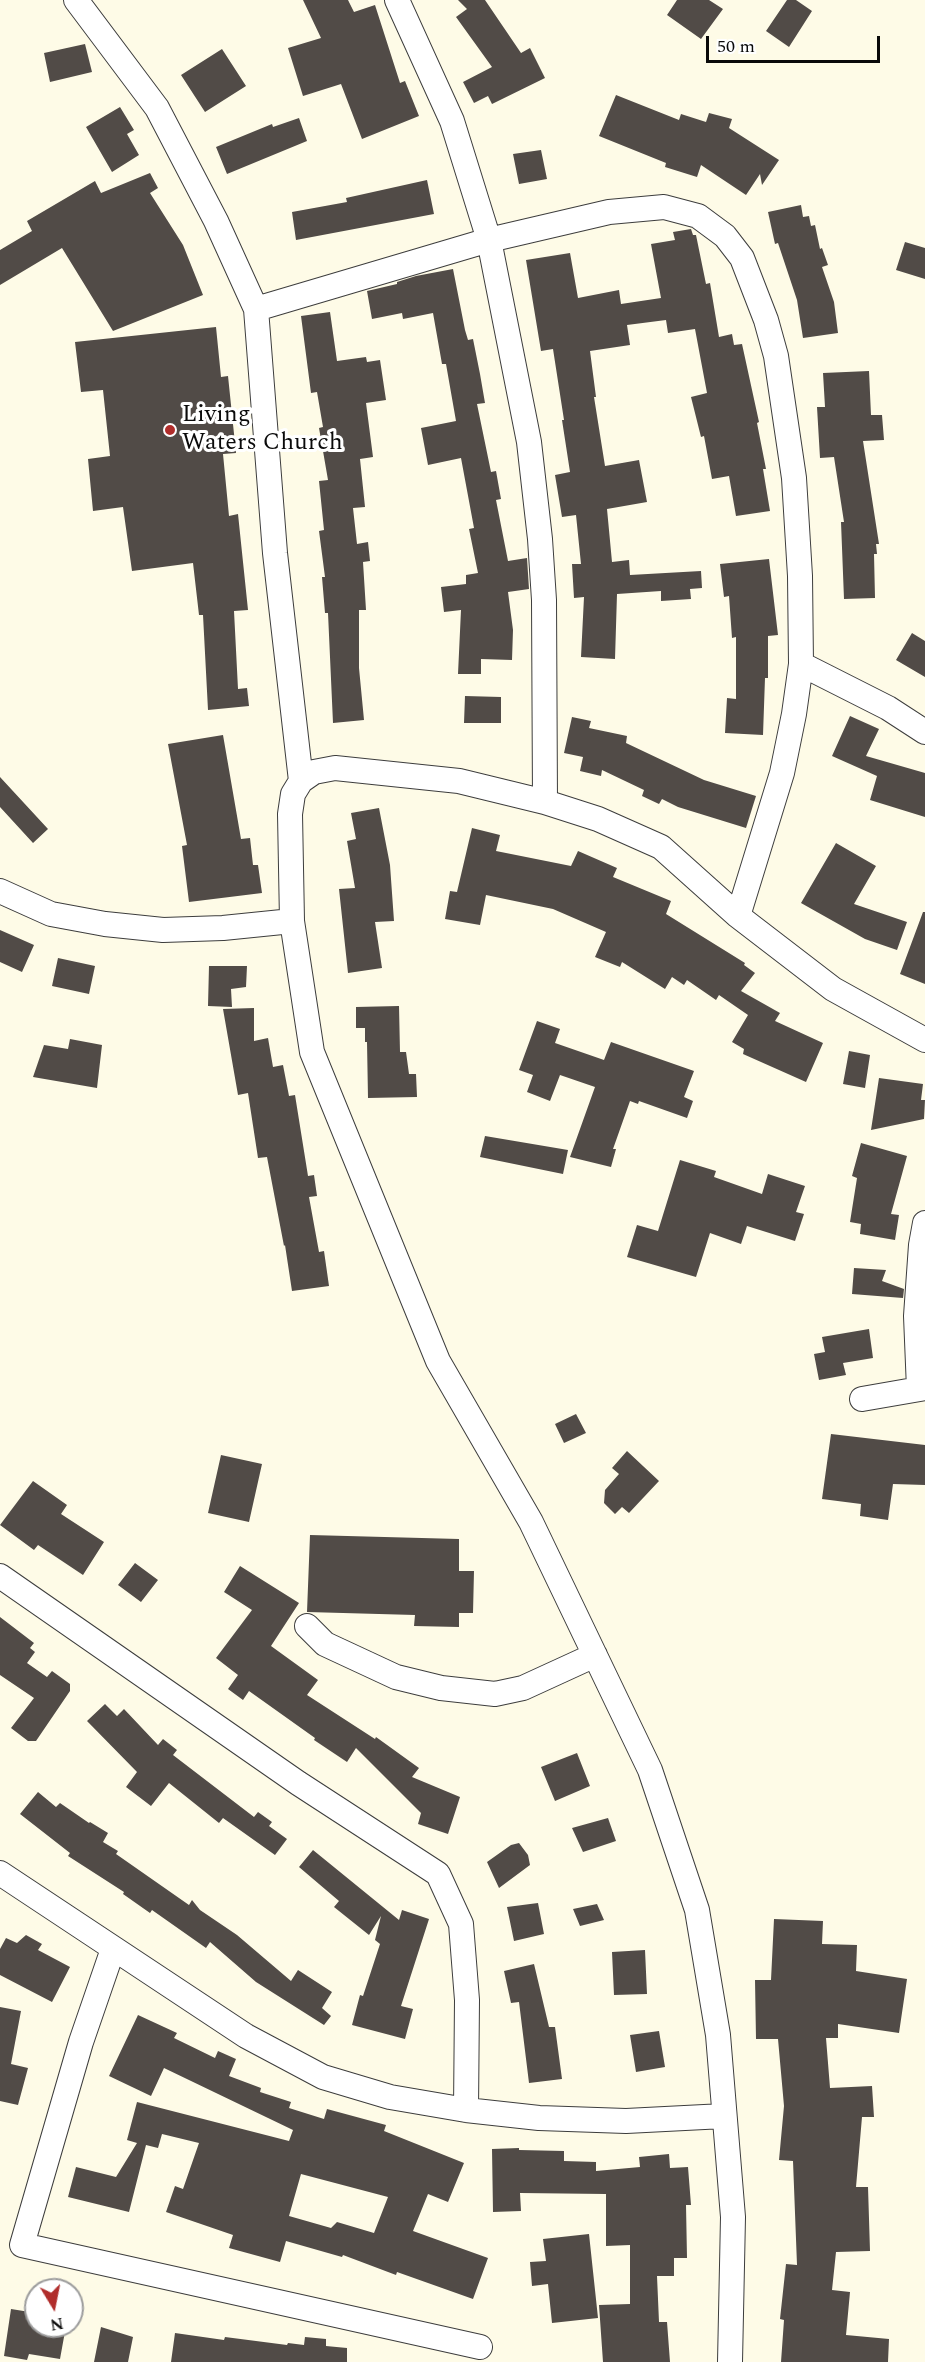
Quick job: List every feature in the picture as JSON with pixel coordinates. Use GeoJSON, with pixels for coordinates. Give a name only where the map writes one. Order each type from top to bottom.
{"type":"FeatureCollection","features":[{"type":"Feature","properties":{"kind":"street"},"geometry":{"type":"LineString","coordinates":[[76,0],[157,108],[216,221],[256,309],[275,553],[301,781]]}},
{"type":"Feature","properties":{"kind":"street"},"geometry":{"type":"LineString","coordinates":[[397,0],[452,121],[489,240],[529,442],[544,600],[544,802]]}},
{"type":"Feature","properties":{"kind":"street"},"geometry":{"type":"LineString","coordinates":[[256,309],[489,240],[609,212],[664,207],[698,216],[725,236],[742,258],[766,320],[776,356],[794,478],[800,576],[801,664],[794,714],[782,773],[738,916]]}},
{"type":"Feature","properties":{"kind":"street"},"geometry":{"type":"LineString","coordinates":[[801,664],[888,708],[925,732]]}},
{"type":"Feature","properties":{"kind":"street"},"geometry":{"type":"LineString","coordinates":[[730,2362],[732,2217],[718,2035],[697,1910],[650,1770],[531,1522],[438,1361],[312,1052],[292,921],[290,814],[293,794],[301,781],[314,772],[334,768],[459,781],[544,802],[598,819],[661,846],[738,916],[833,989],[925,1040]]}},
{"type":"Feature","properties":{"kind":"street"},"geometry":{"type":"LineString","coordinates":[[0,891],[51,914],[105,924],[163,930],[224,928],[292,921]]}},
{"type":"Feature","properties":{"kind":"street"},"geometry":{"type":"LineString","coordinates":[[862,1399],[922,1388],[916,1316],[921,1245],[925,1223]]}},
{"type":"Feature","properties":{"kind":"street"},"geometry":{"type":"LineString","coordinates":[[0,1576],[298,1783],[438,1874],[461,1924],[467,2000],[466,2110]]}},
{"type":"Feature","properties":{"kind":"street"},"geometry":{"type":"LineString","coordinates":[[307,1626],[325,1644],[396,1677],[441,1688],[495,1694],[523,1688],[595,1655]]}},
{"type":"Feature","properties":{"kind":"street"},"geometry":{"type":"LineString","coordinates":[[0,1873],[246,2036],[323,2076],[390,2097],[466,2110],[539,2118],[626,2121],[724,2116]]}},
{"type":"Feature","properties":{"kind":"street"},"geometry":{"type":"LineString","coordinates":[[113,1949],[81,2042],[22,2245],[480,2347]]}},
{"type":"Feature","properties":{"kind":"building"},"geometry":{"type":"Polygon","coordinates":[[[303,0],[348,0],[354,12],[375,5],[400,83],[405,81],[419,116],[362,139],[341,84],[303,96],[288,48],[321,38],[303,0]]]}},
{"type":"Feature","properties":{"kind":"building"},"geometry":{"type":"Polygon","coordinates":[[[458,0],[485,0],[521,53],[530,48],[545,78],[492,104],[488,96],[474,103],[463,82],[492,67],[456,17],[467,9],[458,0]]]}},
{"type":"Feature","properties":{"kind":"building"},"geometry":{"type":"Polygon","coordinates":[[[677,0],[709,0],[723,9],[701,39],[667,15],[677,0]]]}},
{"type":"Feature","properties":{"kind":"building"},"geometry":{"type":"Polygon","coordinates":[[[787,0],[796,0],[812,11],[789,47],[766,31],[787,0]]]}},
{"type":"Feature","properties":{"kind":"building"},"geometry":{"type":"Polygon","coordinates":[[[85,44],[92,72],[50,82],[44,53],[85,44]]]}},
{"type":"Feature","properties":{"kind":"building"},"geometry":{"type":"Polygon","coordinates":[[[222,49],[246,86],[205,112],[181,75],[222,49]]]}},
{"type":"Feature","properties":{"kind":"building"},"geometry":{"type":"Polygon","coordinates":[[[616,95],[679,120],[681,114],[706,122],[709,113],[732,119],[729,128],[779,160],[762,185],[760,174],[746,195],[701,165],[697,177],[665,167],[666,163],[599,136],[616,95]]]}},
{"type":"Feature","properties":{"kind":"building"},"geometry":{"type":"Polygon","coordinates":[[[120,107],[134,130],[127,134],[139,155],[112,172],[86,127],[120,107]]]}},
{"type":"Feature","properties":{"kind":"building"},"geometry":{"type":"Polygon","coordinates":[[[299,118],[307,141],[227,174],[216,147],[272,124],[273,127],[299,118]]]}},
{"type":"Feature","properties":{"kind":"building"},"geometry":{"type":"Polygon","coordinates":[[[541,150],[547,179],[519,184],[513,154],[541,150]]]}},
{"type":"Feature","properties":{"kind":"building"},"geometry":{"type":"Polygon","coordinates":[[[150,173],[158,188],[150,193],[183,245],[203,295],[113,331],[62,248],[0,285],[0,250],[32,231],[27,221],[95,181],[101,193],[150,173]]]}},
{"type":"Feature","properties":{"kind":"building"},"geometry":{"type":"Polygon","coordinates":[[[427,180],[434,214],[296,240],[292,212],[347,202],[346,198],[427,180]]]}},
{"type":"Feature","properties":{"kind":"building"},"geometry":{"type":"Polygon","coordinates":[[[801,205],[803,217],[809,216],[811,226],[815,225],[820,249],[822,248],[828,265],[822,267],[834,302],[838,333],[803,338],[797,300],[778,243],[775,244],[768,212],[801,205]]]}},
{"type":"Feature","properties":{"kind":"building"},"geometry":{"type":"Polygon","coordinates":[[[691,229],[693,235],[696,235],[706,284],[710,283],[719,337],[732,334],[734,345],[742,344],[759,422],[757,423],[766,469],[763,469],[770,511],[736,516],[729,476],[712,479],[704,436],[701,437],[691,397],[707,393],[695,329],[668,333],[666,320],[627,325],[630,345],[590,351],[596,397],[594,397],[605,466],[639,460],[647,502],[607,509],[612,562],[629,560],[630,575],[701,571],[702,588],[690,589],[691,599],[661,601],[661,591],[617,594],[615,659],[581,657],[584,597],[574,598],[572,564],[581,564],[576,515],[562,517],[555,475],[570,472],[562,420],[564,420],[553,349],[541,351],[526,260],[570,253],[578,298],[619,290],[621,304],[661,298],[651,244],[675,240],[673,232],[691,229]]]}},
{"type":"Feature","properties":{"kind":"building"},"geometry":{"type":"Polygon","coordinates":[[[905,242],[925,248],[925,279],[896,270],[905,242]]]}},
{"type":"Feature","properties":{"kind":"building"},"geometry":{"type":"Polygon","coordinates":[[[453,269],[465,330],[468,340],[473,339],[480,374],[485,403],[477,404],[491,472],[496,471],[501,499],[496,500],[508,561],[527,558],[529,589],[508,592],[513,630],[512,660],[481,659],[481,674],[458,674],[461,610],[444,612],[441,587],[466,584],[466,575],[478,573],[469,529],[474,528],[461,458],[428,465],[421,428],[456,421],[446,364],[442,364],[433,313],[403,319],[402,313],[372,319],[367,291],[397,284],[397,282],[416,276],[453,269]]]}},
{"type":"Feature","properties":{"kind":"building"},"geometry":{"type":"Polygon","coordinates":[[[330,312],[337,361],[366,357],[367,362],[380,360],[386,400],[366,403],[373,457],[360,459],[365,507],[353,508],[357,544],[368,542],[370,561],[363,562],[366,610],[359,610],[359,668],[364,720],[333,723],[328,613],[325,613],[322,577],[325,577],[319,531],[324,530],[319,481],[328,480],[319,428],[323,427],[317,392],[311,393],[301,316],[330,312]]]}},
{"type":"Feature","properties":{"kind":"building","name":"Living Waters Church"},"geometry":{"type":"Polygon","coordinates":[[[216,327],[221,377],[228,376],[236,453],[223,454],[229,516],[238,514],[248,610],[234,611],[238,689],[247,688],[249,706],[208,710],[203,615],[199,615],[193,563],[132,571],[123,507],[93,511],[88,459],[110,456],[103,390],[81,392],[75,342],[216,327]]]}},
{"type":"Feature","properties":{"kind":"building"},"geometry":{"type":"Polygon","coordinates":[[[869,371],[871,415],[882,415],[884,440],[863,441],[879,544],[876,544],[877,554],[874,554],[875,598],[844,599],[841,522],[844,522],[834,457],[820,458],[817,407],[825,407],[823,373],[869,371]]]}},
{"type":"Feature","properties":{"kind":"building"},"geometry":{"type":"Polygon","coordinates":[[[769,559],[778,635],[768,636],[768,678],[765,678],[763,735],[725,733],[727,698],[736,699],[736,637],[732,638],[729,596],[724,597],[720,564],[769,559]]]}},
{"type":"Feature","properties":{"kind":"building"},"geometry":{"type":"Polygon","coordinates":[[[912,633],[925,641],[925,677],[896,660],[912,633]]]}},
{"type":"Feature","properties":{"kind":"building"},"geometry":{"type":"Polygon","coordinates":[[[465,696],[501,697],[501,723],[464,723],[465,696]]]}},
{"type":"Feature","properties":{"kind":"building"},"geometry":{"type":"Polygon","coordinates":[[[850,716],[879,729],[866,756],[925,773],[925,817],[870,800],[877,776],[832,756],[850,716]]]}},
{"type":"Feature","properties":{"kind":"building"},"geometry":{"type":"Polygon","coordinates":[[[572,717],[591,721],[589,728],[627,736],[626,743],[704,780],[756,796],[746,828],[678,807],[662,799],[659,804],[642,796],[644,790],[602,770],[601,776],[580,771],[583,757],[564,753],[572,717]]]}},
{"type":"Feature","properties":{"kind":"building"},"geometry":{"type":"Polygon","coordinates":[[[223,735],[241,839],[250,838],[253,865],[258,865],[262,893],[189,902],[182,846],[187,845],[168,744],[223,735]]]}},
{"type":"Feature","properties":{"kind":"building"},"geometry":{"type":"Polygon","coordinates":[[[0,777],[48,829],[33,843],[0,807],[0,777]]]}},
{"type":"Feature","properties":{"kind":"building"},"geometry":{"type":"Polygon","coordinates":[[[379,808],[390,865],[394,921],[375,922],[382,968],[348,973],[339,889],[355,888],[347,841],[356,839],[351,813],[379,808]]]}},
{"type":"Feature","properties":{"kind":"building"},"geometry":{"type":"Polygon","coordinates":[[[472,828],[500,835],[496,851],[571,866],[578,851],[617,868],[613,877],[671,901],[666,914],[745,963],[744,965],[755,973],[741,991],[780,1013],[775,1021],[823,1043],[806,1082],[743,1054],[744,1049],[732,1042],[748,1015],[719,995],[716,1000],[687,980],[684,985],[672,977],[665,989],[622,962],[620,967],[595,957],[606,932],[553,909],[486,895],[480,925],[445,919],[450,891],[457,892],[472,828]]]}},
{"type":"Feature","properties":{"kind":"building"},"geometry":{"type":"Polygon","coordinates":[[[836,843],[876,866],[854,904],[907,922],[897,950],[865,939],[801,903],[836,843]]]}},
{"type":"Feature","properties":{"kind":"building"},"geometry":{"type":"Polygon","coordinates":[[[923,912],[925,912],[925,984],[900,974],[923,912]]]}},
{"type":"Feature","properties":{"kind":"building"},"geometry":{"type":"Polygon","coordinates":[[[0,930],[34,945],[22,972],[0,962],[0,930]]]}},
{"type":"Feature","properties":{"kind":"building"},"geometry":{"type":"Polygon","coordinates":[[[58,958],[95,966],[89,994],[52,986],[58,958]]]}},
{"type":"Feature","properties":{"kind":"building"},"geometry":{"type":"Polygon","coordinates":[[[209,966],[247,966],[246,987],[231,989],[232,1007],[208,1006],[209,966]]]}},
{"type":"Feature","properties":{"kind":"building"},"geometry":{"type":"Polygon","coordinates":[[[399,1006],[400,1052],[406,1052],[409,1074],[416,1074],[417,1097],[368,1098],[367,1042],[365,1042],[365,1028],[356,1028],[356,1007],[399,1006]]]}},
{"type":"Feature","properties":{"kind":"building"},"geometry":{"type":"Polygon","coordinates":[[[254,1008],[254,1041],[268,1038],[273,1067],[283,1065],[289,1096],[295,1095],[308,1176],[314,1175],[317,1196],[309,1197],[319,1252],[324,1251],[329,1286],[292,1291],[267,1157],[258,1158],[248,1093],[238,1095],[223,1009],[254,1008]]]}},
{"type":"Feature","properties":{"kind":"building"},"geometry":{"type":"Polygon","coordinates":[[[537,1021],[560,1029],[555,1043],[604,1060],[611,1042],[694,1071],[684,1097],[693,1101],[687,1118],[639,1101],[638,1104],[630,1101],[613,1149],[616,1149],[611,1167],[570,1157],[595,1087],[560,1075],[550,1101],[527,1092],[533,1075],[519,1070],[537,1021]]]}},
{"type":"Feature","properties":{"kind":"building"},"geometry":{"type":"Polygon","coordinates":[[[70,1039],[102,1045],[97,1088],[33,1077],[44,1045],[68,1049],[70,1039]]]}},
{"type":"Feature","properties":{"kind":"building"},"geometry":{"type":"Polygon","coordinates":[[[849,1051],[870,1055],[865,1088],[843,1084],[849,1051]]]}},
{"type":"Feature","properties":{"kind":"building"},"geometry":{"type":"Polygon","coordinates":[[[879,1078],[923,1084],[921,1100],[925,1100],[924,1119],[871,1130],[879,1078]]]}},
{"type":"Feature","properties":{"kind":"building"},"geometry":{"type":"Polygon","coordinates":[[[485,1136],[568,1150],[563,1174],[480,1157],[485,1136]]]}},
{"type":"Feature","properties":{"kind":"building"},"geometry":{"type":"Polygon","coordinates":[[[861,1143],[907,1156],[891,1214],[899,1215],[895,1240],[860,1234],[861,1224],[850,1222],[857,1178],[852,1176],[861,1143]]]}},
{"type":"Feature","properties":{"kind":"building"},"geometry":{"type":"Polygon","coordinates":[[[680,1160],[716,1171],[714,1177],[762,1194],[768,1174],[805,1186],[796,1212],[804,1214],[795,1241],[747,1226],[741,1244],[710,1233],[696,1277],[627,1257],[637,1225],[658,1231],[680,1160]]]}},
{"type":"Feature","properties":{"kind":"building"},"geometry":{"type":"Polygon","coordinates":[[[854,1268],[886,1270],[882,1281],[904,1289],[903,1298],[852,1294],[854,1268]]]}},
{"type":"Feature","properties":{"kind":"building"},"geometry":{"type":"Polygon","coordinates":[[[869,1329],[873,1358],[843,1363],[846,1375],[819,1380],[814,1354],[825,1352],[822,1337],[869,1329]]]}},
{"type":"Feature","properties":{"kind":"building"},"geometry":{"type":"Polygon","coordinates":[[[576,1414],[586,1433],[564,1443],[555,1424],[576,1414]]]}},
{"type":"Feature","properties":{"kind":"building"},"geometry":{"type":"Polygon","coordinates":[[[831,1434],[925,1445],[925,1485],[893,1484],[888,1520],[860,1516],[861,1504],[822,1499],[831,1434]]]}},
{"type":"Feature","properties":{"kind":"building"},"geometry":{"type":"Polygon","coordinates":[[[627,1451],[659,1481],[629,1513],[622,1507],[615,1514],[604,1503],[605,1490],[619,1474],[612,1468],[627,1451]]]}},
{"type":"Feature","properties":{"kind":"building"},"geometry":{"type":"Polygon","coordinates":[[[221,1455],[262,1464],[249,1522],[208,1513],[221,1455]]]}},
{"type":"Feature","properties":{"kind":"building"},"geometry":{"type":"Polygon","coordinates":[[[33,1481],[67,1505],[61,1514],[104,1542],[83,1575],[38,1545],[34,1550],[0,1525],[33,1481]]]}},
{"type":"Feature","properties":{"kind":"building"},"geometry":{"type":"Polygon","coordinates":[[[310,1535],[459,1539],[459,1571],[474,1571],[473,1613],[459,1613],[459,1627],[414,1626],[415,1615],[307,1612],[310,1535]]]}},
{"type":"Feature","properties":{"kind":"building"},"geometry":{"type":"Polygon","coordinates":[[[135,1563],[158,1580],[141,1602],[118,1585],[135,1563]]]}},
{"type":"Feature","properties":{"kind":"building"},"geometry":{"type":"Polygon","coordinates":[[[240,1566],[299,1603],[271,1646],[318,1680],[307,1695],[375,1739],[376,1737],[419,1768],[412,1777],[460,1797],[448,1834],[418,1824],[421,1813],[356,1748],[347,1762],[249,1691],[243,1700],[228,1689],[238,1675],[216,1658],[252,1610],[224,1592],[240,1566]]]}},
{"type":"Feature","properties":{"kind":"building"},"geometry":{"type":"Polygon","coordinates":[[[0,1617],[34,1643],[30,1648],[35,1652],[27,1663],[47,1677],[52,1671],[70,1684],[70,1691],[36,1741],[28,1741],[11,1728],[34,1698],[0,1675],[0,1617]]]}},
{"type":"Feature","properties":{"kind":"building"},"geometry":{"type":"Polygon","coordinates":[[[105,1704],[117,1716],[124,1709],[158,1745],[163,1739],[177,1750],[173,1755],[254,1817],[258,1812],[272,1822],[269,1826],[287,1839],[275,1855],[223,1818],[219,1823],[169,1783],[151,1806],[126,1787],[137,1772],[87,1721],[105,1704]]]}},
{"type":"Feature","properties":{"kind":"building"},"geometry":{"type":"Polygon","coordinates":[[[577,1753],[590,1786],[555,1801],[541,1767],[577,1753]]]}},
{"type":"Feature","properties":{"kind":"building"},"geometry":{"type":"Polygon","coordinates":[[[38,1792],[56,1807],[60,1803],[108,1833],[103,1842],[118,1851],[116,1854],[189,1905],[192,1900],[200,1910],[237,1935],[291,1981],[298,1970],[332,1992],[322,2008],[331,2016],[324,2025],[256,1982],[210,1942],[206,1948],[152,1910],[150,1913],[123,1894],[124,1892],[68,1856],[70,1853],[20,1814],[38,1792]]]}},
{"type":"Feature","properties":{"kind":"building"},"geometry":{"type":"Polygon","coordinates":[[[608,1818],[616,1841],[583,1852],[572,1828],[608,1818]]]}},
{"type":"Feature","properties":{"kind":"building"},"geometry":{"type":"Polygon","coordinates":[[[519,1843],[528,1855],[530,1865],[499,1888],[487,1862],[511,1845],[519,1843]]]}},
{"type":"Feature","properties":{"kind":"building"},"geometry":{"type":"Polygon","coordinates":[[[313,1850],[399,1920],[402,1910],[429,1919],[401,2006],[413,2009],[405,2039],[352,2025],[360,1995],[363,1996],[380,1944],[375,1940],[381,1916],[369,1935],[334,1907],[339,1901],[299,1867],[313,1850]]]}},
{"type":"Feature","properties":{"kind":"building"},"geometry":{"type":"Polygon","coordinates":[[[538,1903],[544,1934],[514,1941],[507,1907],[538,1903]]]}},
{"type":"Feature","properties":{"kind":"building"},"geometry":{"type":"Polygon","coordinates":[[[597,1904],[604,1920],[580,1926],[573,1909],[597,1904]]]}},
{"type":"Feature","properties":{"kind":"building"},"geometry":{"type":"Polygon","coordinates":[[[774,1919],[823,1921],[822,1944],[857,1945],[856,1971],[907,1979],[899,2033],[838,2024],[838,2038],[826,2038],[830,2088],[872,2086],[874,2117],[862,2117],[856,2187],[868,2187],[870,2251],[836,2252],[832,2290],[850,2292],[846,2335],[889,2339],[888,2362],[781,2362],[784,2320],[780,2319],[786,2264],[797,2265],[793,2161],[779,2160],[784,2106],[778,2039],[756,2039],[755,1980],[771,1980],[774,1919]]]}},
{"type":"Feature","properties":{"kind":"building"},"geometry":{"type":"Polygon","coordinates":[[[26,1935],[42,1944],[38,1950],[70,1967],[52,2002],[0,1975],[0,1949],[6,1938],[17,1943],[26,1935]]]}},
{"type":"Feature","properties":{"kind":"building"},"geometry":{"type":"Polygon","coordinates":[[[645,1950],[647,1994],[614,1995],[612,1952],[645,1950]]]}},
{"type":"Feature","properties":{"kind":"building"},"geometry":{"type":"Polygon","coordinates":[[[534,1964],[549,2027],[555,2027],[562,2079],[529,2083],[519,2002],[511,2003],[504,1971],[534,1964]]]}},
{"type":"Feature","properties":{"kind":"building"},"geometry":{"type":"Polygon","coordinates":[[[0,2007],[21,2011],[11,2064],[28,2068],[18,2105],[0,2101],[0,2007]]]}},
{"type":"Feature","properties":{"kind":"building"},"geometry":{"type":"Polygon","coordinates":[[[138,2015],[177,2033],[174,2038],[215,2058],[218,2051],[236,2059],[229,2076],[261,2088],[260,2092],[291,2102],[289,2108],[324,2119],[327,2109],[386,2125],[384,2131],[464,2163],[448,2202],[428,2194],[413,2231],[488,2258],[473,2299],[397,2272],[396,2275],[343,2255],[342,2257],[286,2241],[280,2262],[229,2248],[233,2235],[166,2212],[175,2186],[183,2189],[199,2143],[162,2134],[158,2148],[146,2145],[129,2212],[68,2197],[76,2167],[116,2177],[137,2143],[127,2140],[137,2102],[289,2141],[293,2130],[164,2068],[151,2096],[109,2076],[138,2015]],[[301,2174],[289,2216],[331,2228],[337,2222],[374,2233],[388,2197],[301,2174]]]}},
{"type":"Feature","properties":{"kind":"building"},"geometry":{"type":"Polygon","coordinates":[[[659,2031],[665,2067],[636,2072],[630,2035],[659,2031]]]}},
{"type":"Feature","properties":{"kind":"building"},"geometry":{"type":"Polygon","coordinates":[[[519,2148],[519,2150],[564,2151],[564,2161],[596,2162],[596,2171],[640,2167],[639,2157],[669,2154],[670,2168],[688,2167],[691,2205],[686,2205],[687,2258],[674,2258],[674,2276],[657,2276],[659,2322],[667,2322],[670,2362],[603,2362],[599,2305],[630,2304],[630,2245],[606,2246],[606,2194],[520,2193],[521,2211],[493,2212],[492,2149],[519,2148]]]}},
{"type":"Feature","properties":{"kind":"building"},"geometry":{"type":"Polygon","coordinates":[[[589,2234],[598,2318],[552,2323],[548,2284],[532,2286],[530,2262],[546,2261],[543,2239],[589,2234]]]}},
{"type":"Feature","properties":{"kind":"building"},"geometry":{"type":"Polygon","coordinates":[[[11,2309],[24,2311],[24,2338],[64,2338],[60,2359],[29,2354],[27,2360],[4,2356],[11,2309]]]}},
{"type":"Feature","properties":{"kind":"building"},"geometry":{"type":"Polygon","coordinates":[[[101,2327],[133,2337],[128,2362],[94,2362],[101,2327]]]}},
{"type":"Feature","properties":{"kind":"building"},"geometry":{"type":"Polygon","coordinates":[[[175,2333],[287,2345],[288,2343],[304,2345],[305,2337],[326,2339],[326,2346],[347,2348],[347,2362],[171,2362],[175,2333]]]}},
{"type":"Feature","properties":{"kind":"place","name":"Living Waters Church"},"geometry":{"type":"Point","coordinates":[170,430]}}]}
